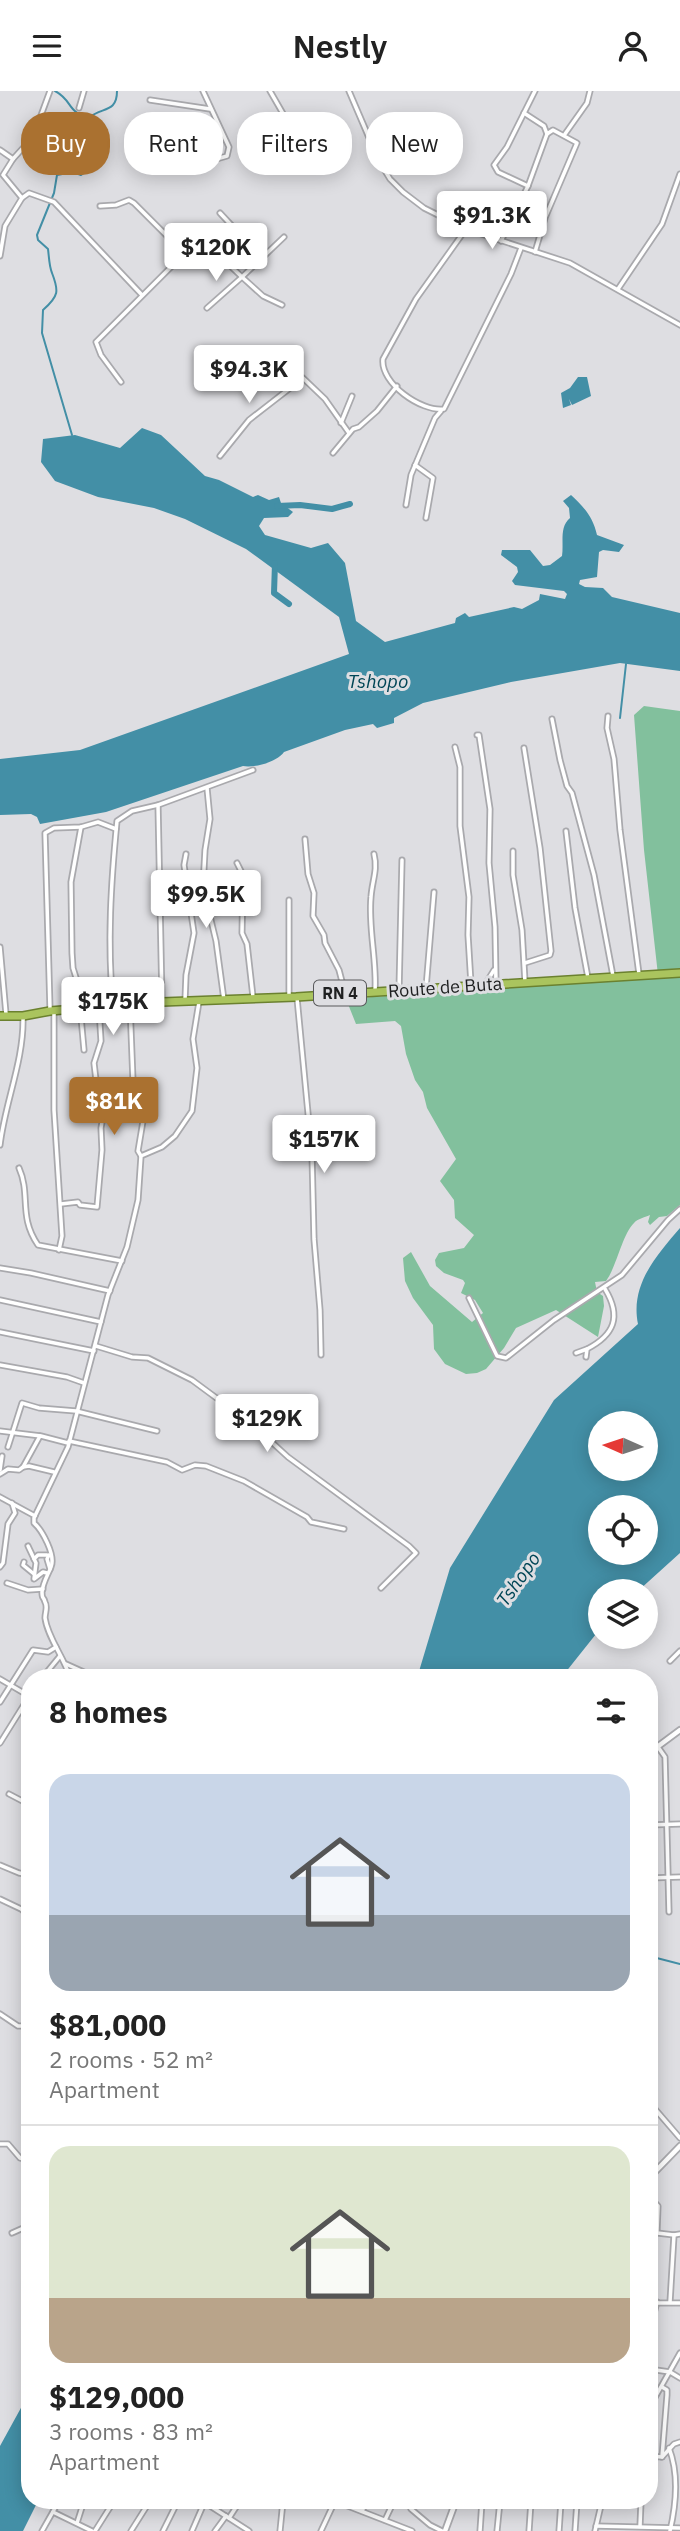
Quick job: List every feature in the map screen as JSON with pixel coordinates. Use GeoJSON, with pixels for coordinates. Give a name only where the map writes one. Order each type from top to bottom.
{"type":"FeatureCollection","features":[{"type":"Feature","properties":{"kind":"highway","name":"Route de Buta"},"geometry":{"type":"LineString","coordinates":[[3,1016],[162,1002],[680,972]]}},
{"type":"Feature","properties":{"kind":"street"},"geometry":{"type":"LineString","coordinates":[[22,198],[2,177],[13,159],[33,137],[50,91]]}},
{"type":"Feature","properties":{"kind":"street"},"geometry":{"type":"LineString","coordinates":[[79,108],[84,91]]}},
{"type":"Feature","properties":{"kind":"street"},"geometry":{"type":"LineString","coordinates":[[203,91],[212,112]]}},
{"type":"Feature","properties":{"kind":"street"},"geometry":{"type":"LineString","coordinates":[[270,91],[282,112]]}},
{"type":"Feature","properties":{"kind":"street"},"geometry":{"type":"LineString","coordinates":[[349,91],[379,161],[396,186],[424,208],[466,229],[570,263],[680,325]]}},
{"type":"Feature","properties":{"kind":"street"},"geometry":{"type":"LineString","coordinates":[[528,186],[498,172],[494,165],[507,146],[535,91]]}},
{"type":"Feature","properties":{"kind":"street"},"geometry":{"type":"LineString","coordinates":[[565,135],[587,103],[590,91]]}},
{"type":"Feature","properties":{"kind":"street"},"geometry":{"type":"LineString","coordinates":[[150,100],[211,109]]}},
{"type":"Feature","properties":{"kind":"street"},"geometry":{"type":"LineString","coordinates":[[524,113],[544,125],[547,134]]}},
{"type":"Feature","properties":{"kind":"street"},"geometry":{"type":"LineString","coordinates":[[501,241],[528,186],[547,134],[553,130],[577,144],[545,218],[535,252]]}},
{"type":"Feature","properties":{"kind":"street"},"geometry":{"type":"LineString","coordinates":[[223,134],[229,147],[227,156],[223,157]]}},
{"type":"Feature","properties":{"kind":"street"},"geometry":{"type":"LineString","coordinates":[[0,150],[13,159]]}},
{"type":"Feature","properties":{"kind":"street"},"geometry":{"type":"LineString","coordinates":[[618,289],[662,223],[680,174]]}},
{"type":"Feature","properties":{"kind":"street"},"geometry":{"type":"LineString","coordinates":[[0,256],[5,226],[22,198],[29,193],[51,200],[142,295]]}},
{"type":"Feature","properties":{"kind":"street"},"geometry":{"type":"LineString","coordinates":[[100,205],[116,205],[129,199],[167,236],[181,258]]}},
{"type":"Feature","properties":{"kind":"street"},"geometry":{"type":"LineString","coordinates":[[220,213],[262,258]]}},
{"type":"Feature","properties":{"kind":"street"},"geometry":{"type":"LineString","coordinates":[[441,411],[419,405],[397,386],[382,368],[383,359],[422,289],[466,229]]}},
{"type":"Feature","properties":{"kind":"street"},"geometry":{"type":"LineString","coordinates":[[207,308],[284,237]]}},
{"type":"Feature","properties":{"kind":"street"},"geometry":{"type":"LineString","coordinates":[[121,382],[101,355],[96,342],[198,242],[207,244],[263,296],[282,305]]}},
{"type":"Feature","properties":{"kind":"street"},"geometry":{"type":"LineString","coordinates":[[406,505],[411,475],[435,418],[444,409],[511,274],[521,248]]}},
{"type":"Feature","properties":{"kind":"street"},"geometry":{"type":"LineString","coordinates":[[220,456],[249,420],[303,378],[325,399],[349,433]]}},
{"type":"Feature","properties":{"kind":"street"},"geometry":{"type":"LineString","coordinates":[[333,453],[349,433],[377,411],[397,386]]}},
{"type":"Feature","properties":{"kind":"street"},"geometry":{"type":"LineString","coordinates":[[341,423],[352,396]]}},
{"type":"Feature","properties":{"kind":"street"},"geometry":{"type":"LineString","coordinates":[[415,465],[433,478],[426,519]]}},
{"type":"Feature","properties":{"kind":"street"},"geometry":{"type":"LineString","coordinates":[[608,716],[607,728],[614,759],[639,974]]}},
{"type":"Feature","properties":{"kind":"street"},"geometry":{"type":"LineString","coordinates":[[552,719],[566,782],[572,793],[594,875],[613,976]]}},
{"type":"Feature","properties":{"kind":"street"},"geometry":{"type":"LineString","coordinates":[[477,734],[484,756],[490,806],[489,863],[495,927],[496,983]]}},
{"type":"Feature","properties":{"kind":"street"},"geometry":{"type":"LineString","coordinates":[[455,747],[460,767],[460,826],[469,897],[471,984]]}},
{"type":"Feature","properties":{"kind":"street"},"geometry":{"type":"LineString","coordinates":[[524,748],[541,849],[551,951],[550,955],[525,963]]}},
{"type":"Feature","properties":{"kind":"street"},"geometry":{"type":"LineString","coordinates":[[114,1007],[109,958],[116,822],[123,815],[135,810],[158,805],[253,770]]}},
{"type":"Feature","properties":{"kind":"street"},"geometry":{"type":"LineString","coordinates":[[207,787],[210,819],[203,887],[216,941],[225,1000]]}},
{"type":"Feature","properties":{"kind":"street"},"geometry":{"type":"LineString","coordinates":[[158,805],[162,1002]]}},
{"type":"Feature","properties":{"kind":"street"},"geometry":{"type":"LineString","coordinates":[[59,1250],[62,1242],[61,1204],[54,1110],[45,833],[54,828],[81,827],[98,822],[117,829]]}},
{"type":"Feature","properties":{"kind":"street"},"geometry":{"type":"LineString","coordinates":[[81,827],[71,890],[72,957],[81,1009],[84,1050]]}},
{"type":"Feature","properties":{"kind":"street"},"geometry":{"type":"LineString","coordinates":[[566,831],[575,908],[588,978]]}},
{"type":"Feature","properties":{"kind":"street"},"geometry":{"type":"LineString","coordinates":[[305,839],[314,893],[313,916],[324,935],[345,993]]}},
{"type":"Feature","properties":{"kind":"street"},"geometry":{"type":"LineString","coordinates":[[513,851],[514,885],[525,963],[525,982]]}},
{"type":"Feature","properties":{"kind":"street"},"geometry":{"type":"LineString","coordinates":[[374,854],[377,867],[370,900],[376,991]]}},
{"type":"Feature","properties":{"kind":"street"},"geometry":{"type":"LineString","coordinates":[[185,1002],[186,975],[194,933],[184,865],[186,855]]}},
{"type":"Feature","properties":{"kind":"street"},"geometry":{"type":"LineString","coordinates":[[399,990],[402,860]]}},
{"type":"Feature","properties":{"kind":"street"},"geometry":{"type":"LineString","coordinates":[[237,863],[243,875],[242,933],[247,944],[253,997]]}},
{"type":"Feature","properties":{"kind":"street"},"geometry":{"type":"LineString","coordinates":[[426,988],[434,891]]}},
{"type":"Feature","properties":{"kind":"street"},"geometry":{"type":"LineString","coordinates":[[289,900],[293,996],[312,1156],[321,1355]]}},
{"type":"Feature","properties":{"kind":"street"},"geometry":{"type":"LineString","coordinates":[[1,947],[3,1016]]}},
{"type":"Feature","properties":{"kind":"street"},"geometry":{"type":"LineString","coordinates":[[486,983],[496,968]]}},
{"type":"Feature","properties":{"kind":"street"},"geometry":{"type":"LineString","coordinates":[[141,1156],[162,1147],[175,1136],[192,1111],[197,1067],[193,1039],[199,1001]]}},
{"type":"Feature","properties":{"kind":"street"},"geometry":{"type":"LineString","coordinates":[[66,1669],[45,1618],[47,1605],[43,1588],[52,1564],[41,1531],[34,1523],[69,1442],[110,1291],[136,1213],[141,1156],[138,1151],[143,1121],[133,1081],[130,1005]]}},
{"type":"Feature","properties":{"kind":"street"},"geometry":{"type":"LineString","coordinates":[[61,1204],[78,1202],[80,1205],[97,1207],[102,1122],[94,1063],[101,1041],[99,1008]]}},
{"type":"Feature","properties":{"kind":"street"},"geometry":{"type":"LineString","coordinates":[[0,1145],[5,1109],[23,1042],[23,1016]]}},
{"type":"Feature","properties":{"kind":"street"},"geometry":{"type":"LineString","coordinates":[[19,1168],[25,1191],[27,1224],[38,1244],[122,1261]]}},
{"type":"Feature","properties":{"kind":"street"},"geometry":{"type":"LineString","coordinates":[[469,1299],[497,1356],[506,1359],[554,1320],[622,1275],[680,1209]]}},
{"type":"Feature","properties":{"kind":"street"},"geometry":{"type":"LineString","coordinates":[[0,1268],[110,1291]]}},
{"type":"Feature","properties":{"kind":"street"},"geometry":{"type":"LineString","coordinates":[[576,1353],[605,1340],[614,1319],[612,1306],[604,1289]]}},
{"type":"Feature","properties":{"kind":"street"},"geometry":{"type":"LineString","coordinates":[[0,1300],[101,1322]]}},
{"type":"Feature","properties":{"kind":"street"},"geometry":{"type":"LineString","coordinates":[[0,1332],[148,1359],[192,1380],[253,1425],[288,1457],[416,1553],[381,1588]]}},
{"type":"Feature","properties":{"kind":"street"},"geometry":{"type":"LineString","coordinates":[[586,1356],[587,1349]]}},
{"type":"Feature","properties":{"kind":"street"},"geometry":{"type":"LineString","coordinates":[[0,1365],[67,1377],[84,1383]]}},
{"type":"Feature","properties":{"kind":"street"},"geometry":{"type":"LineString","coordinates":[[8,1447],[20,1403],[39,1408],[76,1411],[157,1431]]}},
{"type":"Feature","properties":{"kind":"street"},"geometry":{"type":"LineString","coordinates":[[0,1431],[41,1436],[167,1462],[182,1470],[195,1465],[206,1466],[244,1481],[307,1517],[310,1522],[344,1529]]}},
{"type":"Feature","properties":{"kind":"street"},"geometry":{"type":"LineString","coordinates":[[23,1467],[37,1438],[41,1436]]}},
{"type":"Feature","properties":{"kind":"street"},"geometry":{"type":"LineString","coordinates":[[2,1456],[0,1472],[29,1466],[55,1472]]}},
{"type":"Feature","properties":{"kind":"street"},"geometry":{"type":"LineString","coordinates":[[0,1497],[35,1516]]}},
{"type":"Feature","properties":{"kind":"street"},"geometry":{"type":"LineString","coordinates":[[0,1567],[3,1563],[8,1524],[15,1513],[12,1503]]}},
{"type":"Feature","properties":{"kind":"street"},"geometry":{"type":"LineString","coordinates":[[28,1546],[34,1559],[33,1579],[48,1571]]}},
{"type":"Feature","properties":{"kind":"street"},"geometry":{"type":"LineString","coordinates":[[34,1559],[49,1555]]}},
{"type":"Feature","properties":{"kind":"street"},"geometry":{"type":"LineString","coordinates":[[24,1562],[23,1565],[34,1574]]}},
{"type":"Feature","properties":{"kind":"street"},"geometry":{"type":"LineString","coordinates":[[7,1583],[28,1590],[43,1588]]}},
{"type":"Feature","properties":{"kind":"street"},"geometry":{"type":"LineString","coordinates":[[0,1702],[33,1650],[48,1652],[56,1647]]}},
{"type":"Feature","properties":{"kind":"street"},"geometry":{"type":"LineString","coordinates":[[670,1661],[680,1651]]}},
{"type":"Feature","properties":{"kind":"street"},"geometry":{"type":"LineString","coordinates":[[49,1669],[60,1656]]}},
{"type":"Feature","properties":{"kind":"street"},"geometry":{"type":"LineString","coordinates":[[64,1663],[77,1669]]}},
{"type":"Feature","properties":{"kind":"street"},"geometry":{"type":"LineString","coordinates":[[0,1679],[21,1690]]}},
{"type":"Feature","properties":{"kind":"street"},"geometry":{"type":"LineString","coordinates":[[0,1743],[21,1708]]}},
{"type":"Feature","properties":{"kind":"street"},"geometry":{"type":"LineString","coordinates":[[669,1912],[665,1757],[658,1747],[680,1730]]}},
{"type":"Feature","properties":{"kind":"street"},"geometry":{"type":"LineString","coordinates":[[9,1794],[21,1800]]}},
{"type":"Feature","properties":{"kind":"street"},"geometry":{"type":"LineString","coordinates":[[658,1824],[680,1824]]}},
{"type":"Feature","properties":{"kind":"street"},"geometry":{"type":"LineString","coordinates":[[0,1865],[21,1874]]}},
{"type":"Feature","properties":{"kind":"street"},"geometry":{"type":"LineString","coordinates":[[658,1877],[680,1877]]}},
{"type":"Feature","properties":{"kind":"street"},"geometry":{"type":"LineString","coordinates":[[0,1899],[21,1909]]}},
{"type":"Feature","properties":{"kind":"street"},"geometry":{"type":"LineString","coordinates":[[0,2014],[21,2026]]}},
{"type":"Feature","properties":{"kind":"street"},"geometry":{"type":"LineString","coordinates":[[658,2112],[680,2138]]}},
{"type":"Feature","properties":{"kind":"street"},"geometry":{"type":"LineString","coordinates":[[0,2144],[8,2144],[21,2158]]}},
{"type":"Feature","properties":{"kind":"street"},"geometry":{"type":"LineString","coordinates":[[658,2169],[680,2146]]}},
{"type":"Feature","properties":{"kind":"street"},"geometry":{"type":"LineString","coordinates":[[12,2233],[21,2229]]}},
{"type":"Feature","properties":{"kind":"street"},"geometry":{"type":"LineString","coordinates":[[658,2232],[680,2234]]}},
{"type":"Feature","properties":{"kind":"street"},"geometry":{"type":"LineString","coordinates":[[670,2302],[674,2235]]}},
{"type":"Feature","properties":{"kind":"street"},"geometry":{"type":"LineString","coordinates":[[658,2302],[680,2303]]}},
{"type":"Feature","properties":{"kind":"street"},"geometry":{"type":"LineString","coordinates":[[658,2393],[680,2352]]}},
{"type":"Feature","properties":{"kind":"street"},"geometry":{"type":"LineString","coordinates":[[658,2370],[670,2372],[680,2378]]}},
{"type":"Feature","properties":{"kind":"street"},"geometry":{"type":"LineString","coordinates":[[662,2387],[667,2390],[662,2457]]}},
{"type":"Feature","properties":{"kind":"street"},"geometry":{"type":"LineString","coordinates":[[662,2457],[680,2442]]}},
{"type":"Feature","properties":{"kind":"street"},"geometry":{"type":"LineString","coordinates":[[670,2448],[675,2465],[674,2508],[670,2529]]}},
{"type":"Feature","properties":{"kind":"street"},"geometry":{"type":"LineString","coordinates":[[658,2457],[662,2457]]}},
{"type":"Feature","properties":{"kind":"street"},"geometry":{"type":"LineString","coordinates":[[43,2531],[54,2509]]}},
{"type":"Feature","properties":{"kind":"street"},"geometry":{"type":"LineString","coordinates":[[76,2523],[81,2509]]}},
{"type":"Feature","properties":{"kind":"street"},"geometry":{"type":"LineString","coordinates":[[52,2512],[93,2531],[108,2509]]}},
{"type":"Feature","properties":{"kind":"street"},"geometry":{"type":"LineString","coordinates":[[131,2531],[144,2509]]}},
{"type":"Feature","properties":{"kind":"street"},"geometry":{"type":"LineString","coordinates":[[163,2531],[174,2509]]}},
{"type":"Feature","properties":{"kind":"street"},"geometry":{"type":"LineString","coordinates":[[192,2531],[201,2509]]}},
{"type":"Feature","properties":{"kind":"street"},"geometry":{"type":"LineString","coordinates":[[215,2509],[248,2531]]}},
{"type":"Feature","properties":{"kind":"street"},"geometry":{"type":"LineString","coordinates":[[215,2531],[234,2509]]}},
{"type":"Feature","properties":{"kind":"street"},"geometry":{"type":"LineString","coordinates":[[280,2531],[282,2509]]}},
{"type":"Feature","properties":{"kind":"street"},"geometry":{"type":"LineString","coordinates":[[321,2531],[331,2509]]}},
{"type":"Feature","properties":{"kind":"street"},"geometry":{"type":"LineString","coordinates":[[358,2509],[412,2531]]}},
{"type":"Feature","properties":{"kind":"street"},"geometry":{"type":"LineString","coordinates":[[385,2520],[390,2509]]}},
{"type":"Feature","properties":{"kind":"street"},"geometry":{"type":"LineString","coordinates":[[411,2509],[430,2525],[444,2531],[453,2509]]}},
{"type":"Feature","properties":{"kind":"street"},"geometry":{"type":"LineString","coordinates":[[480,2531],[481,2509]]}},
{"type":"Feature","properties":{"kind":"street"},"geometry":{"type":"LineString","coordinates":[[497,2531],[499,2509]]}},
{"type":"Feature","properties":{"kind":"street"},"geometry":{"type":"LineString","coordinates":[[529,2531],[530,2509]]}},
{"type":"Feature","properties":{"kind":"street"},"geometry":{"type":"LineString","coordinates":[[559,2531],[560,2509]]}},
{"type":"Feature","properties":{"kind":"street"},"geometry":{"type":"LineString","coordinates":[[575,2531],[576,2509]]}},
{"type":"Feature","properties":{"kind":"street"},"geometry":{"type":"LineString","coordinates":[[600,2509],[596,2528],[680,2528]]}},
{"type":"Feature","properties":{"kind":"street"},"geometry":{"type":"LineString","coordinates":[[640,2526],[641,2509]]}},
{"type":"Feature","properties":{"kind":"green space"},"geometry":{"type":"Polygon","coordinates":[[[644,706],[680,711],[680,1205],[650,1225],[650,1215],[635,1222],[626,1235],[606,1281],[595,1282],[597,1292],[603,1296],[604,1306],[598,1337],[556,1310],[516,1328],[504,1348],[486,1369],[466,1374],[445,1364],[434,1349],[433,1325],[413,1298],[405,1281],[403,1258],[411,1252],[430,1286],[472,1322],[483,1313],[475,1300],[461,1293],[465,1283],[463,1280],[444,1273],[436,1266],[435,1260],[439,1253],[464,1248],[474,1235],[455,1218],[454,1200],[440,1181],[456,1159],[427,1108],[423,1092],[415,1080],[406,1054],[401,1026],[395,1021],[356,1024],[346,999],[658,975],[644,850],[634,715],[644,706]]]}},
{"type":"Feature","properties":{"kind":"water"},"geometry":{"type":"Polygon","coordinates":[[[578,377],[587,377],[591,396],[572,405],[569,399],[571,405],[563,408],[561,393],[570,388],[578,377]]]}},
{"type":"Feature","properties":{"kind":"water","name":"Tshopo"},"geometry":{"type":"Polygon","coordinates":[[[142,428],[161,435],[205,476],[253,497],[258,495],[269,500],[279,497],[281,503],[293,512],[288,517],[264,518],[259,526],[265,535],[311,548],[328,543],[345,563],[356,621],[385,642],[455,623],[456,618],[465,613],[469,617],[514,607],[522,609],[539,600],[540,594],[565,599],[567,594],[564,591],[515,585],[512,581],[518,572],[517,567],[501,555],[502,550],[530,550],[543,566],[550,565],[562,556],[563,531],[570,518],[569,508],[563,501],[571,495],[587,513],[597,535],[624,545],[619,552],[599,552],[597,577],[580,580],[579,584],[603,588],[612,597],[680,613],[680,671],[620,663],[511,682],[423,703],[394,718],[394,723],[377,728],[373,724],[345,730],[284,752],[265,763],[243,766],[106,812],[40,824],[37,817],[31,814],[0,815],[0,759],[80,750],[349,654],[339,617],[246,549],[185,519],[154,508],[98,497],[55,481],[41,462],[43,439],[75,435],[120,448],[142,428]]]}},
{"type":"Feature","properties":{"kind":"water","name":"Tshopo"},"geometry":{"type":"Polygon","coordinates":[[[680,1228],[680,1553],[651,1579],[588,1579],[588,1644],[568,1669],[420,1669],[450,1568],[554,1400],[638,1324],[638,1296],[647,1272],[680,1228]]]}},
{"type":"Feature","properties":{"kind":"water"},"geometry":{"type":"Polygon","coordinates":[[[21,2408],[21,2509],[34,2509],[23,2531],[0,2531],[0,2446],[21,2408]]]}},
{"type":"Feature","properties":{"kind":"waterway"},"geometry":{"type":"LineString","coordinates":[[55,91],[65,98],[76,112]]}},
{"type":"Feature","properties":{"kind":"waterway"},"geometry":{"type":"LineString","coordinates":[[72,435],[42,333],[43,310],[55,297],[56,284],[48,249],[38,240],[37,235],[54,193],[57,175],[73,172],[81,175],[85,172],[88,163],[86,151],[80,146],[83,139],[80,131],[90,127],[90,117],[112,106],[117,91]]}},
{"type":"Feature","properties":{"kind":"waterway"},"geometry":{"type":"LineString","coordinates":[[277,506],[300,505],[332,509],[350,504]]}},
{"type":"Feature","properties":{"kind":"waterway"},"geometry":{"type":"LineString","coordinates":[[275,563],[274,593],[289,604]]}},
{"type":"Feature","properties":{"kind":"waterway"},"geometry":{"type":"LineString","coordinates":[[620,718],[626,664]]}},
{"type":"Feature","properties":{"kind":"waterway"},"geometry":{"type":"LineString","coordinates":[[658,1958],[680,1964]]}}]}
